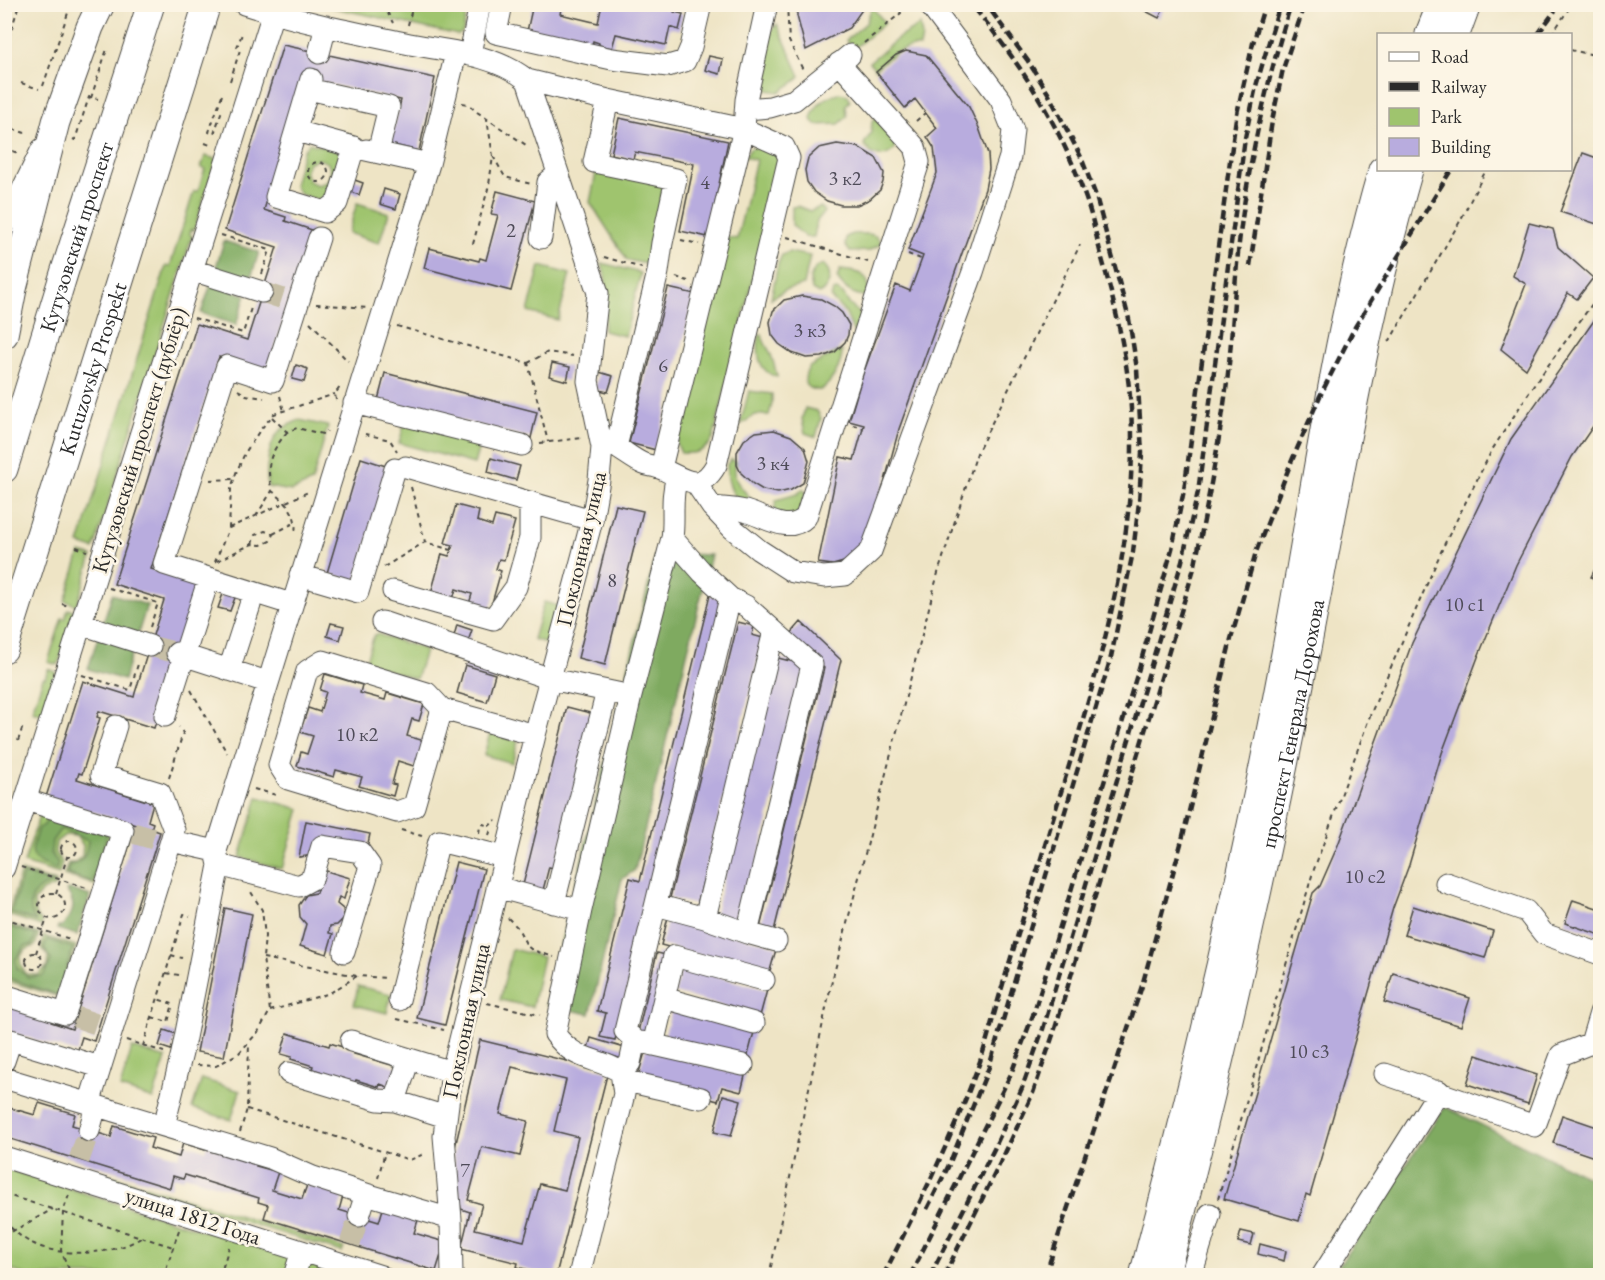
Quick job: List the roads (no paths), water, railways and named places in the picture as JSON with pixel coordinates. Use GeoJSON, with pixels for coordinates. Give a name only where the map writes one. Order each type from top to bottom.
{"type":"FeatureCollection","features":[{"type":"Feature","properties":{"kind":"main road","name":"Кутузовский проспект"},"geometry":{"type":"LineString","coordinates":[[4,470],[150,4]]}},
{"type":"Feature","properties":{"kind":"main road"},"geometry":{"type":"LineString","coordinates":[[180,87],[207,4]]}},
{"type":"Feature","properties":{"kind":"main road"},"geometry":{"type":"LineString","coordinates":[[180,87],[215,4]]}},
{"type":"Feature","properties":{"kind":"main road"},"geometry":{"type":"LineString","coordinates":[[1429,33],[1441,4]]}},
{"type":"Feature","properties":{"kind":"main road"},"geometry":{"type":"LineString","coordinates":[[4,335],[13,289],[56,122],[90,11]]}},
{"type":"Feature","properties":{"kind":"main road","name":"Kutuzovsky Prospekt"},"geometry":{"type":"LineString","coordinates":[[4,649],[180,87]]}},
{"type":"Feature","properties":{"kind":"main road","name":"проспект Генерала Дорохова"},"geometry":{"type":"LineString","coordinates":[[1167,1275],[1168,1224],[1284,658],[1335,366],[1362,240],[1382,171]]}},
{"type":"Feature","properties":{"kind":"main road","name":"проспект Генерала Дорохова"},"geometry":{"type":"LineString","coordinates":[[1142,1275],[1168,1224],[1253,915],[1360,368],[1388,244],[1409,171]]}},
{"type":"Feature","properties":{"kind":"street"},"geometry":{"type":"LineString","coordinates":[[244,4],[326,26],[463,53],[499,64],[527,80],[608,100],[745,119],[784,147],[789,158],[716,465],[710,477],[678,476],[643,464],[616,447],[658,272],[663,236],[676,179],[594,162],[608,100]]}},
{"type":"Feature","properties":{"kind":"street"},"geometry":{"type":"LineString","coordinates":[[480,4],[485,31]]}},
{"type":"Feature","properties":{"kind":"street"},"geometry":{"type":"LineString","coordinates":[[164,1126],[222,862],[239,773],[463,53],[485,31],[502,4]]}},
{"type":"Feature","properties":{"kind":"street"},"geometry":{"type":"LineString","coordinates":[[485,31],[612,59],[668,66],[685,61],[691,47],[701,4]]}},
{"type":"Feature","properties":{"kind":"street"},"geometry":{"type":"LineString","coordinates":[[701,1098],[626,1077],[610,1065],[574,1054],[562,1045],[555,1034],[581,910],[631,696],[672,538],[673,487],[678,476],[715,248],[745,119],[767,4]]}},
{"type":"Feature","properties":{"kind":"street"},"geometry":{"type":"LineString","coordinates":[[678,476],[732,528],[759,550],[793,572],[824,577],[845,575],[871,551],[973,272],[1010,157],[1013,130],[1001,100],[929,4]]}},
{"type":"Feature","properties":{"kind":"street","name":"Кутузовский проспект (дублёр)"},"geometry":{"type":"LineString","coordinates":[[12,867],[26,800],[273,13]]}},
{"type":"Feature","properties":{"kind":"street"},"geometry":{"type":"LineString","coordinates":[[319,53],[326,26]]}},
{"type":"Feature","properties":{"kind":"street"},"geometry":{"type":"LineString","coordinates":[[712,507],[747,511],[780,524],[794,524],[806,517],[919,162],[915,147],[845,59],[794,100],[770,107],[745,119]]}},
{"type":"Feature","properties":{"kind":"street","name":"Поклонная улица"},"geometry":{"type":"LineString","coordinates":[[452,1275],[451,1219],[444,1144],[452,1072],[504,857],[592,520],[602,447],[588,381],[598,293],[552,174],[527,80]]}},
{"type":"Feature","properties":{"kind":"street"},"geometry":{"type":"LineString","coordinates":[[354,147],[337,202],[325,212],[276,197],[310,84],[389,107],[378,152]]}},
{"type":"Feature","properties":{"kind":"street"},"geometry":{"type":"LineString","coordinates":[[4,227],[56,122]]}},
{"type":"Feature","properties":{"kind":"street"},"geometry":{"type":"LineString","coordinates":[[296,131],[429,164]]}},
{"type":"Feature","properties":{"kind":"street"},"geometry":{"type":"LineString","coordinates":[[541,238],[552,174]]}},
{"type":"Feature","properties":{"kind":"street"},"geometry":{"type":"LineString","coordinates":[[291,604],[212,570],[164,564],[227,366],[273,381],[295,304],[319,238]]}},
{"type":"Feature","properties":{"kind":"street"},"geometry":{"type":"LineString","coordinates":[[192,270],[262,292]]}},
{"type":"Feature","properties":{"kind":"street"},"geometry":{"type":"LineString","coordinates":[[354,403],[522,445]]}},
{"type":"Feature","properties":{"kind":"street"},"geometry":{"type":"LineString","coordinates":[[300,575],[358,592],[400,468],[592,520]]}},
{"type":"Feature","properties":{"kind":"street"},"geometry":{"type":"LineString","coordinates":[[393,591],[493,619],[516,587],[530,538],[530,502]]}},
{"type":"Feature","properties":{"kind":"street"},"geometry":{"type":"LineString","coordinates":[[672,538],[702,572],[730,598],[746,606],[812,665],[747,933]]}},
{"type":"Feature","properties":{"kind":"street"},"geometry":{"type":"LineString","coordinates":[[165,716],[180,660],[212,570]]}},
{"type":"Feature","properties":{"kind":"street"},"geometry":{"type":"LineString","coordinates":[[730,598],[626,1031],[644,1043],[743,1065]]}},
{"type":"Feature","properties":{"kind":"street"},"geometry":{"type":"LineString","coordinates":[[229,670],[250,605]]}},
{"type":"Feature","properties":{"kind":"street"},"geometry":{"type":"LineString","coordinates":[[382,622],[551,679],[631,696]]}},
{"type":"Feature","properties":{"kind":"street"},"geometry":{"type":"LineString","coordinates":[[81,624],[150,646]]}},
{"type":"Feature","properties":{"kind":"street"},"geometry":{"type":"LineString","coordinates":[[705,918],[774,631]]}},
{"type":"Feature","properties":{"kind":"street"},"geometry":{"type":"LineString","coordinates":[[180,660],[229,670],[267,682]]}},
{"type":"Feature","properties":{"kind":"street"},"geometry":{"type":"LineString","coordinates":[[442,709],[414,806],[397,812],[288,779],[279,765],[307,671],[323,661],[427,693],[442,709],[536,735]]}},
{"type":"Feature","properties":{"kind":"street"},"geometry":{"type":"LineString","coordinates":[[554,903],[607,691]]}},
{"type":"Feature","properties":{"kind":"street"},"geometry":{"type":"LineString","coordinates":[[88,1131],[107,1030],[166,842],[174,830],[160,793],[101,775],[116,726]]}},
{"type":"Feature","properties":{"kind":"street"},"geometry":{"type":"LineString","coordinates":[[4,995],[70,1016],[87,944],[103,892],[128,832],[26,800]]}},
{"type":"Feature","properties":{"kind":"street"},"geometry":{"type":"LineString","coordinates":[[399,1000],[439,841],[504,857]]}},
{"type":"Feature","properties":{"kind":"street"},"geometry":{"type":"LineString","coordinates":[[166,842],[299,886],[312,879],[322,846],[360,852],[370,866],[344,952]]}},
{"type":"Feature","properties":{"kind":"street"},"geometry":{"type":"LineString","coordinates":[[1446,883],[1526,912],[1544,934],[1600,954]]}},
{"type":"Feature","properties":{"kind":"street"},"geometry":{"type":"LineString","coordinates":[[495,895],[554,903],[581,910]]}},
{"type":"Feature","properties":{"kind":"street"},"geometry":{"type":"LineString","coordinates":[[656,905],[776,941]]}},
{"type":"Feature","properties":{"kind":"street"},"geometry":{"type":"LineString","coordinates":[[579,1275],[630,1063],[644,1043],[664,998],[674,956],[764,980]]}},
{"type":"Feature","properties":{"kind":"street"},"geometry":{"type":"LineString","coordinates":[[664,998],[754,1023]]}},
{"type":"Feature","properties":{"kind":"street"},"geometry":{"type":"LineString","coordinates":[[1385,1074],[1535,1125],[1561,1055],[1591,1043],[1600,1013]]}},
{"type":"Feature","properties":{"kind":"street"},"geometry":{"type":"LineString","coordinates":[[4,1061],[11,1040],[100,1067]]}},
{"type":"Feature","properties":{"kind":"street"},"geometry":{"type":"LineString","coordinates":[[351,1041],[452,1072]]}},
{"type":"Feature","properties":{"kind":"street"},"geometry":{"type":"LineString","coordinates":[[395,1101],[409,1059]]}},
{"type":"Feature","properties":{"kind":"street"},"geometry":{"type":"LineString","coordinates":[[289,1073],[378,1100],[395,1101],[446,1117]]}},
{"type":"Feature","properties":{"kind":"street"},"geometry":{"type":"LineString","coordinates":[[4,1078],[270,1158],[313,1177],[451,1219]]}},
{"type":"Feature","properties":{"kind":"street"},"geometry":{"type":"LineString","coordinates":[[1322,1275],[1439,1091]]}},
{"type":"Feature","properties":{"kind":"street","name":"улица 1812 Года"},"geometry":{"type":"LineString","coordinates":[[4,1156],[77,1169],[235,1229],[302,1251],[347,1254],[381,1275]]}},
{"type":"Feature","properties":{"kind":"street"},"geometry":{"type":"LineString","coordinates":[[359,1216],[369,1195]]}},
{"type":"Feature","properties":{"kind":"street"},"geometry":{"type":"LineString","coordinates":[[1191,1275],[1214,1207]]}},
{"type":"Feature","properties":{"kind":"street"},"geometry":{"type":"LineString","coordinates":[[294,1275],[302,1251]]}},
{"type":"Feature","properties":{"kind":"tunnel"},"geometry":{"type":"LineString","coordinates":[[262,292],[290,301]]}},
{"type":"Feature","properties":{"kind":"tunnel"},"geometry":{"type":"LineString","coordinates":[[150,646],[177,653]]}},
{"type":"Feature","properties":{"kind":"tunnel"},"geometry":{"type":"LineString","coordinates":[[133,833],[157,840]]}},
{"type":"Feature","properties":{"kind":"tunnel"},"geometry":{"type":"LineString","coordinates":[[76,1017],[99,1025]]}},
{"type":"Feature","properties":{"kind":"tunnel"},"geometry":{"type":"LineString","coordinates":[[79,1160],[89,1131]]}},
{"type":"Feature","properties":{"kind":"tunnel"},"geometry":{"type":"LineString","coordinates":[[350,1244],[359,1216]]}},
{"type":"Feature","properties":{"kind":"railway"},"geometry":{"type":"LineString","coordinates":[[883,1276],[944,1150],[980,1063],[1093,684],[1107,629],[1119,574],[1132,464],[1131,408],[1120,330],[1085,196],[1064,144],[1037,95],[1006,48],[971,4]]}},
{"type":"Feature","properties":{"kind":"railway"},"geometry":{"type":"LineString","coordinates":[[927,1209],[948,1167],[989,1067],[1111,657],[1133,552],[1142,453],[1137,369],[1129,319],[1096,196],[1081,157],[1048,93],[1028,61],[986,4]]}},
{"type":"Feature","properties":{"kind":"railway"},"geometry":{"type":"LineString","coordinates":[[910,1276],[1011,1074],[1033,1015],[1139,668],[1172,549],[1184,490],[1236,118],[1253,43],[1265,4]]}},
{"type":"Feature","properties":{"kind":"railway"},"geometry":{"type":"LineString","coordinates":[[930,1276],[1022,1088],[1043,1029],[1182,561],[1198,492],[1245,138],[1256,86],[1280,4]]}},
{"type":"Feature","properties":{"kind":"railway"},"geometry":{"type":"LineString","coordinates":[[944,1276],[1033,1093],[1054,1032],[1195,565],[1226,390],[1245,198],[1268,87],[1291,4]]}},
{"type":"Feature","properties":{"kind":"railway"},"geometry":{"type":"LineString","coordinates":[[1250,266],[1272,121],[1283,69],[1305,4]]}},
{"type":"Feature","properties":{"kind":"railway"},"geometry":{"type":"LineString","coordinates":[[1539,33],[1560,4]]}},
{"type":"Feature","properties":{"kind":"railway"},"geometry":{"type":"LineString","coordinates":[[1045,1276],[1142,986],[1182,840],[1231,639],[1256,552],[1320,396],[1355,327],[1450,171]]}}]}
